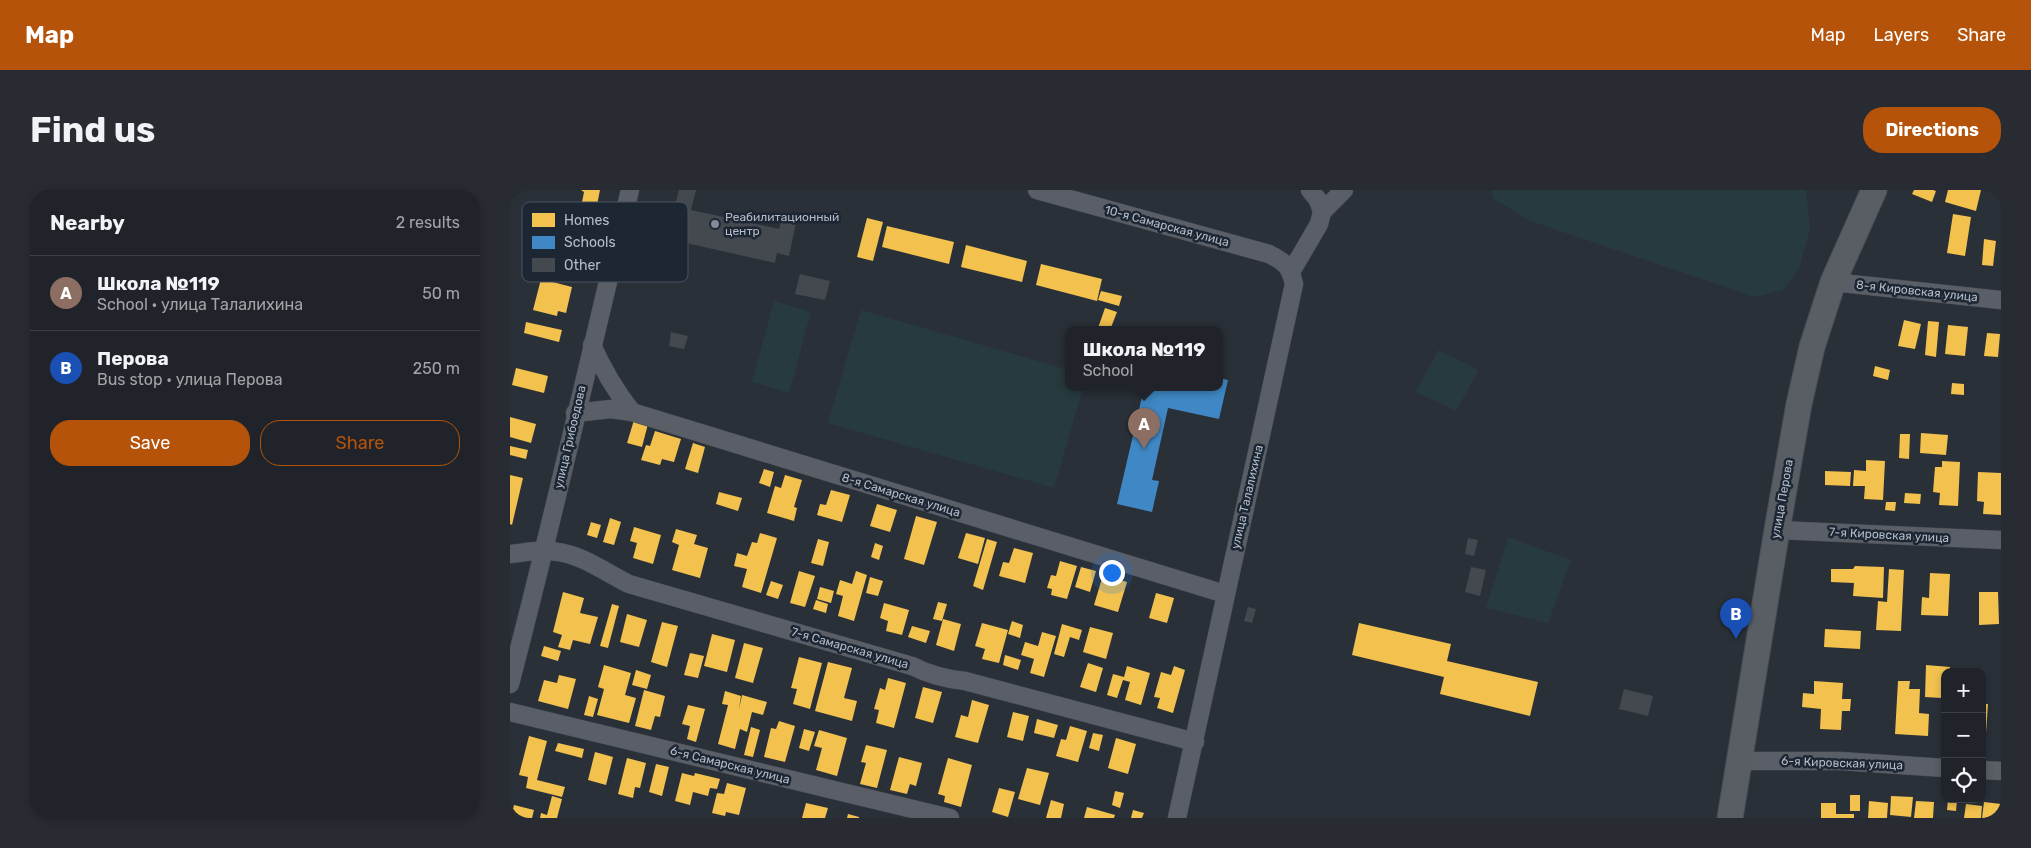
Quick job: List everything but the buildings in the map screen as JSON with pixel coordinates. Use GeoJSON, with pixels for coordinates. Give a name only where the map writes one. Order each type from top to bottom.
{"type":"FeatureCollection","features":[{"type":"Feature","properties":{"kind":"street","name":"10-я Самарская улица"},"geometry":{"type":"LineString","coordinates":[[1037,190],[1269,254],[1283,261],[1291,272]]}},
{"type":"Feature","properties":{"kind":"street"},"geometry":{"type":"LineString","coordinates":[[1291,272],[1319,224],[1318,198],[1344,190]]}},
{"type":"Feature","properties":{"kind":"street","name":"улица Перова"},"geometry":{"type":"LineString","coordinates":[[1730,818],[1777,530],[1799,404],[1812,347],[1833,282],[1874,190]]}},
{"type":"Feature","properties":{"kind":"street","name":"улица Талалихина"},"geometry":{"type":"LineString","coordinates":[[1177,818],[1292,297],[1294,284],[1291,272]]}},
{"type":"Feature","properties":{"kind":"street","name":"улица Грибоедова"},"geometry":{"type":"LineString","coordinates":[[510,684],[545,550],[575,413],[607,282]]}},
{"type":"Feature","properties":{"kind":"street","name":"8-я Кировская улица"},"geometry":{"type":"LineString","coordinates":[[1833,282],[2001,300]]}},
{"type":"Feature","properties":{"kind":"street"},"geometry":{"type":"LineString","coordinates":[[592,345],[602,369],[632,412]]}},
{"type":"Feature","properties":{"kind":"street","name":"8-я Самарская улица"},"geometry":{"type":"LineString","coordinates":[[575,413],[611,409],[632,412],[1225,594]]}},
{"type":"Feature","properties":{"kind":"street","name":"7-я Кировская улица"},"geometry":{"type":"LineString","coordinates":[[1777,530],[2001,540]]}},
{"type":"Feature","properties":{"kind":"street","name":"7-я Самарская улица"},"geometry":{"type":"LineString","coordinates":[[510,554],[545,550],[571,553],[594,563],[629,584],[912,666],[928,675],[965,681],[1194,742]]}},
{"type":"Feature","properties":{"kind":"street","name":"6-я Самарская улица"},"geometry":{"type":"LineString","coordinates":[[510,712],[950,818]]}},
{"type":"Feature","properties":{"kind":"street","name":"6-я Кировская улица"},"geometry":{"type":"LineString","coordinates":[[1740,761],[1840,761],[1941,768]]}},
{"type":"Feature","properties":{"kind":"street"},"geometry":{"type":"LineString","coordinates":[[1986,770],[2001,771]]}},
{"type":"Feature","properties":{"kind":"green space"},"geometry":{"type":"Polygon","coordinates":[[[1491,190],[1806,190],[1810,229],[1799,269],[1783,290],[1755,297],[1530,221],[1494,199],[1491,190]]]}},
{"type":"Feature","properties":{"kind":"green space"},"geometry":{"type":"Polygon","coordinates":[[[774,301],[811,312],[789,393],[752,382],[774,301]]]}},
{"type":"Feature","properties":{"kind":"green space"},"geometry":{"type":"Polygon","coordinates":[[[861,310],[1065,369],[1065,391],[1082,391],[1054,488],[828,423],[861,310]]]}},
{"type":"Feature","properties":{"kind":"green space"},"geometry":{"type":"Polygon","coordinates":[[[1438,350],[1479,370],[1456,411],[1416,392],[1438,350]]]}},
{"type":"Feature","properties":{"kind":"green space"},"geometry":{"type":"Polygon","coordinates":[[[1508,537],[1571,560],[1548,623],[1486,608],[1508,537]]]}},
{"type":"Feature","properties":{"kind":"place","name":"Реабилитационный центр"},"geometry":{"type":"Point","coordinates":[715,224]}},
{"type":"Feature","properties":{"kind":"place","name":"Школа №119"},"geometry":{"type":"Point","coordinates":[1144,449]}},
{"type":"Feature","properties":{"kind":"place","name":"Перова"},"geometry":{"type":"Point","coordinates":[1736,639]}}]}
